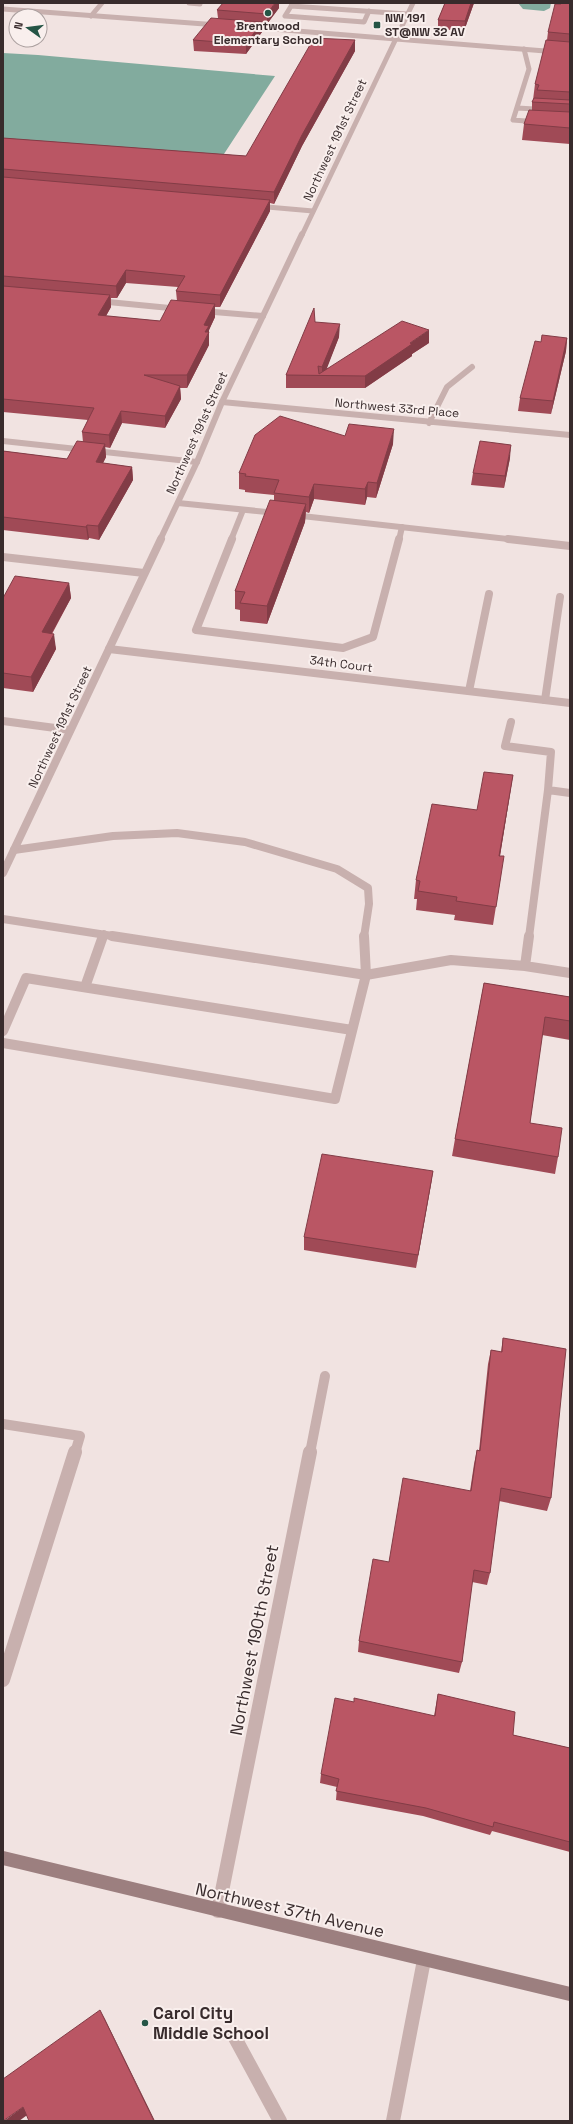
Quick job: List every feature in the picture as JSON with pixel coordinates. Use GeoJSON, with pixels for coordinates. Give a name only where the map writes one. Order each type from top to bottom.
{"type":"FeatureCollection","features":[{"type":"Feature","properties":{"kind":"main road","name":"Northwest 37th Avenue"},"geometry":{"type":"LineString","coordinates":[[3,1858],[218,1911],[570,1994]]}},
{"type":"Feature","properties":{"kind":"street"},"geometry":{"type":"LineString","coordinates":[[91,16],[102,3]]}},
{"type":"Feature","properties":{"kind":"street"},"geometry":{"type":"LineString","coordinates":[[189,3],[200,4]]}},
{"type":"Feature","properties":{"kind":"street","name":"Northwest 191st Street"},"geometry":{"type":"LineString","coordinates":[[3,873],[178,503],[222,402],[413,3]]}},
{"type":"Feature","properties":{"kind":"street"},"geometry":{"type":"LineString","coordinates":[[369,11],[364,22],[285,16],[292,5],[369,11],[407,14]]}},
{"type":"Feature","properties":{"kind":"street"},"geometry":{"type":"LineString","coordinates":[[3,9],[224,25]]}},
{"type":"Feature","properties":{"kind":"street"},"geometry":{"type":"LineString","coordinates":[[239,26],[570,53]]}},
{"type":"Feature","properties":{"kind":"street"},"geometry":{"type":"LineString","coordinates":[[524,49],[529,69],[513,120],[541,122]]}},
{"type":"Feature","properties":{"kind":"street"},"geometry":{"type":"LineString","coordinates":[[517,108],[570,111]]}},
{"type":"Feature","properties":{"kind":"street"},"geometry":{"type":"LineString","coordinates":[[250,205],[313,211]]}},
{"type":"Feature","properties":{"kind":"street"},"geometry":{"type":"LineString","coordinates":[[90,300],[184,309]]}},
{"type":"Feature","properties":{"kind":"street"},"geometry":{"type":"LineString","coordinates":[[192,310],[263,316]]}},
{"type":"Feature","properties":{"kind":"street"},"geometry":{"type":"LineString","coordinates":[[429,423],[447,387],[472,368]]}},
{"type":"Feature","properties":{"kind":"street","name":"Northwest 33rd Place"},"geometry":{"type":"LineString","coordinates":[[222,402],[429,423],[570,435]]}},
{"type":"Feature","properties":{"kind":"street"},"geometry":{"type":"LineString","coordinates":[[3,442],[197,462]]}},
{"type":"Feature","properties":{"kind":"street"},"geometry":{"type":"LineString","coordinates":[[178,503],[570,546]]}},
{"type":"Feature","properties":{"kind":"street"},"geometry":{"type":"LineString","coordinates":[[243,510],[196,630],[343,648],[373,637],[402,527]]}},
{"type":"Feature","properties":{"kind":"street"},"geometry":{"type":"LineString","coordinates":[[3,557],[144,573]]}},
{"type":"Feature","properties":{"kind":"street"},"geometry":{"type":"LineString","coordinates":[[469,691],[490,594]]}},
{"type":"Feature","properties":{"kind":"street"},"geometry":{"type":"LineString","coordinates":[[545,700],[560,597]]}},
{"type":"Feature","properties":{"kind":"street","name":"34th Court"},"geometry":{"type":"LineString","coordinates":[[109,649],[570,703]]}},
{"type":"Feature","properties":{"kind":"street"},"geometry":{"type":"LineString","coordinates":[[3,721],[70,730]]}},
{"type":"Feature","properties":{"kind":"street"},"geometry":{"type":"LineString","coordinates":[[511,722],[505,746],[551,752],[548,790],[525,966]]}},
{"type":"Feature","properties":{"kind":"street"},"geometry":{"type":"LineString","coordinates":[[548,790],[570,793]]}},
{"type":"Feature","properties":{"kind":"street"},"geometry":{"type":"LineString","coordinates":[[3,1043],[335,1099],[366,975],[364,932],[369,904],[368,888],[337,869],[245,842],[178,833],[114,836],[14,850]]}},
{"type":"Feature","properties":{"kind":"street"},"geometry":{"type":"LineString","coordinates":[[3,919],[366,975],[450,960],[525,966],[570,973]]}},
{"type":"Feature","properties":{"kind":"street"},"geometry":{"type":"LineString","coordinates":[[85,987],[104,934]]}},
{"type":"Feature","properties":{"kind":"street"},"geometry":{"type":"LineString","coordinates":[[3,1031],[26,978],[352,1030]]}},
{"type":"Feature","properties":{"kind":"street","name":"Northwest 190th Street"},"geometry":{"type":"LineString","coordinates":[[218,1911],[325,1376]]}},
{"type":"Feature","properties":{"kind":"street"},"geometry":{"type":"LineString","coordinates":[[3,1424],[80,1436],[3,1680]]}},
{"type":"Feature","properties":{"kind":"street"},"geometry":{"type":"LineString","coordinates":[[393,2121],[424,1960]]}},
{"type":"Feature","properties":{"kind":"street"},"geometry":{"type":"LineString","coordinates":[[234,2036],[280,2121]]}},
{"type":"Feature","properties":{"kind":"shaded area"},"geometry":{"type":"Polygon","coordinates":[[[518,3],[551,3],[550,8],[544,11],[523,9],[518,3]]]}},
{"type":"Feature","properties":{"kind":"shaded area"},"geometry":{"type":"Polygon","coordinates":[[[3,53],[275,76],[222,157],[3,141],[3,53]]]}},
{"type":"Feature","properties":{"kind":"building"},"geometry":{"type":"Polygon","coordinates":[[[223,3],[275,3],[267,14],[217,10],[223,3]]]}},
{"type":"Feature","properties":{"kind":"building"},"geometry":{"type":"Polygon","coordinates":[[[445,3],[471,3],[465,21],[438,20],[445,3]]]}},
{"type":"Feature","properties":{"kind":"building"},"geometry":{"type":"Polygon","coordinates":[[[570,3],[570,34],[548,32],[555,4],[570,3]]]}},
{"type":"Feature","properties":{"kind":"building"},"geometry":{"type":"Polygon","coordinates":[[[211,18],[262,22],[246,44],[193,40],[211,18]]]}},
{"type":"Feature","properties":{"kind":"building"},"geometry":{"type":"Polygon","coordinates":[[[314,38],[355,40],[302,135],[274,192],[3,169],[3,138],[246,156],[314,38]]]}},
{"type":"Feature","properties":{"kind":"building"},"geometry":{"type":"Polygon","coordinates":[[[546,40],[570,42],[570,92],[537,90],[539,85],[535,84],[546,40]]]}},
{"type":"Feature","properties":{"kind":"building"},"geometry":{"type":"Polygon","coordinates":[[[534,98],[570,100],[570,104],[532,102],[534,98]]]}},
{"type":"Feature","properties":{"kind":"building"},"geometry":{"type":"Polygon","coordinates":[[[529,110],[570,112],[570,128],[524,124],[529,110]]]}},
{"type":"Feature","properties":{"kind":"building"},"geometry":{"type":"Polygon","coordinates":[[[3,177],[270,200],[220,295],[176,291],[185,276],[126,270],[116,286],[3,276],[3,177]]]}},
{"type":"Feature","properties":{"kind":"building"},"geometry":{"type":"Polygon","coordinates":[[[3,286],[110,295],[98,315],[160,321],[171,300],[215,304],[204,325],[209,326],[205,332],[209,332],[187,375],[144,375],[180,386],[165,416],[121,411],[109,435],[82,432],[94,408],[3,399],[3,286]]]}},
{"type":"Feature","properties":{"kind":"building"},"geometry":{"type":"Polygon","coordinates":[[[314,308],[315,322],[340,324],[322,367],[318,366],[319,374],[402,321],[429,330],[410,343],[412,344],[365,376],[286,375],[314,308]]]}},
{"type":"Feature","properties":{"kind":"building"},"geometry":{"type":"Polygon","coordinates":[[[542,335],[567,338],[553,401],[520,398],[535,341],[541,342],[542,335]]]}},
{"type":"Feature","properties":{"kind":"building"},"geometry":{"type":"Polygon","coordinates":[[[280,416],[345,436],[349,424],[394,429],[377,483],[368,482],[365,489],[314,484],[309,497],[274,493],[279,480],[245,476],[246,474],[239,473],[255,435],[280,416]]]}},
{"type":"Feature","properties":{"kind":"building"},"geometry":{"type":"Polygon","coordinates":[[[77,441],[105,444],[96,462],[132,467],[98,526],[87,525],[86,527],[3,517],[3,451],[67,459],[77,441]]]}},
{"type":"Feature","properties":{"kind":"building"},"geometry":{"type":"Polygon","coordinates":[[[480,441],[511,445],[505,476],[473,473],[480,441]]]}},
{"type":"Feature","properties":{"kind":"building"},"geometry":{"type":"Polygon","coordinates":[[[270,500],[306,504],[267,606],[240,603],[245,592],[235,591],[270,500]]]}},
{"type":"Feature","properties":{"kind":"building"},"geometry":{"type":"Polygon","coordinates":[[[15,576],[69,583],[42,632],[54,634],[31,677],[3,673],[3,598],[15,576]]]}},
{"type":"Feature","properties":{"kind":"building"},"geometry":{"type":"Polygon","coordinates":[[[484,772],[513,775],[499,856],[504,856],[496,907],[456,901],[457,897],[418,891],[420,881],[416,880],[432,804],[477,810],[484,772]]]}},
{"type":"Feature","properties":{"kind":"building"},"geometry":{"type":"Polygon","coordinates":[[[484,983],[570,997],[570,1021],[545,1017],[530,1123],[562,1128],[558,1157],[455,1139],[484,983]]]}},
{"type":"Feature","properties":{"kind":"building"},"geometry":{"type":"Polygon","coordinates":[[[322,1154],[433,1171],[418,1255],[304,1237],[322,1154]]]}},
{"type":"Feature","properties":{"kind":"building"},"geometry":{"type":"Polygon","coordinates":[[[503,1338],[566,1349],[551,1498],[501,1488],[490,1573],[474,1570],[462,1662],[359,1641],[373,1559],[389,1562],[403,1478],[471,1491],[477,1450],[480,1451],[491,1350],[502,1352],[503,1338]]]}},
{"type":"Feature","properties":{"kind":"building"},"geometry":{"type":"Polygon","coordinates":[[[438,1694],[515,1712],[513,1735],[570,1748],[570,1842],[494,1822],[493,1827],[426,1808],[336,1791],[339,1779],[321,1774],[335,1698],[354,1702],[354,1698],[435,1716],[438,1694]]]}},
{"type":"Feature","properties":{"kind":"building"},"geometry":{"type":"Polygon","coordinates":[[[100,2010],[154,2121],[29,2121],[23,2107],[3,2121],[3,2079],[100,2010]]]}},
{"type":"Feature","properties":{"kind":"place","name":"Brentwood Elementary School"},"geometry":{"type":"Point","coordinates":[268,13]}},
{"type":"Feature","properties":{"kind":"place","name":"NW 191 ST@NW 32 AV"},"geometry":{"type":"Point","coordinates":[377,25]}},
{"type":"Feature","properties":{"kind":"place","name":"Carol City Middle School"},"geometry":{"type":"Point","coordinates":[145,2023]}}]}
